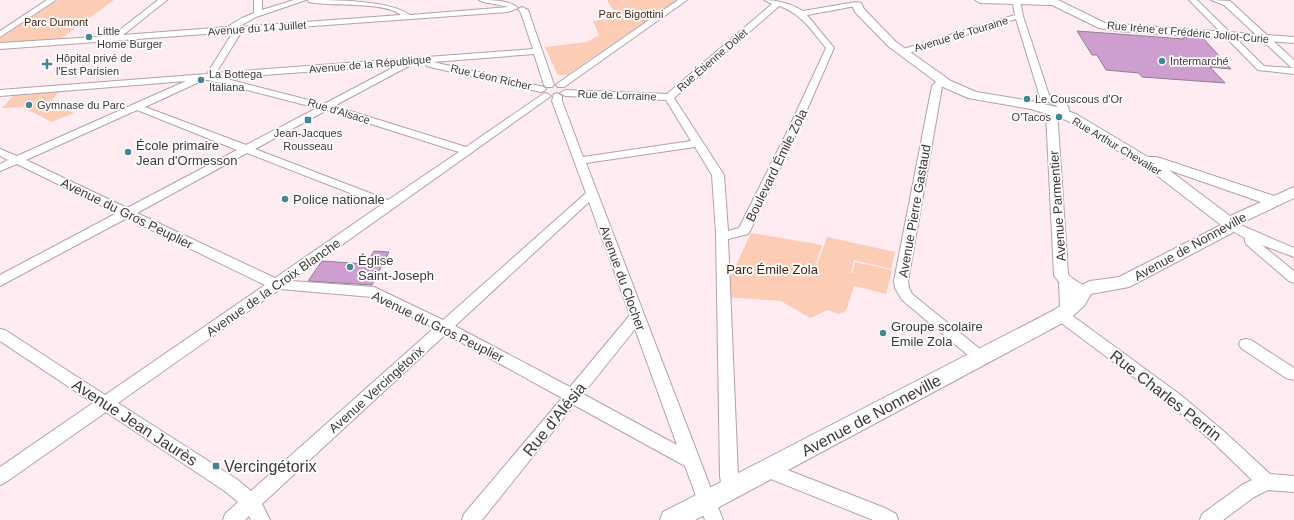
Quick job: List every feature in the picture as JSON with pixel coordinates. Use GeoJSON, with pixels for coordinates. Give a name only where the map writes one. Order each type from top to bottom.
{"type":"FeatureCollection","features":[{"type":"Feature","properties":{"kind":"street"},"geometry":{"type":"LineString","coordinates":[[0,35],[52,0]]}},
{"type":"Feature","properties":{"kind":"street"},"geometry":{"type":"LineString","coordinates":[[114,38],[163,0]]}},
{"type":"Feature","properties":{"kind":"street"},"geometry":{"type":"LineString","coordinates":[[256,15],[258,12],[258,0]]}},
{"type":"Feature","properties":{"kind":"street"},"geometry":{"type":"LineString","coordinates":[[229,30],[234,25],[256,15],[302,0]]}},
{"type":"Feature","properties":{"kind":"street"},"geometry":{"type":"LineString","coordinates":[[312,0],[329,2],[383,2],[401,9],[407,13],[408,17]]}},
{"type":"Feature","properties":{"kind":"street"},"geometry":{"type":"LineString","coordinates":[[483,0],[519,5]]}},
{"type":"Feature","properties":{"kind":"street","name":"Avenue de la Croix Blanche"},"geometry":{"type":"LineString","coordinates":[[0,477],[683,0]]}},
{"type":"Feature","properties":{"kind":"street","name":"Rue Irène et Frédéric Joliot-Curie"},"geometry":{"type":"LineString","coordinates":[[980,0],[1054,2],[1104,26],[1118,28],[1294,40]]}},
{"type":"Feature","properties":{"kind":"street"},"geometry":{"type":"LineString","coordinates":[[1016,0],[1019,16],[1045,97],[1059,102],[1063,108],[1058,112]]}},
{"type":"Feature","properties":{"kind":"street"},"geometry":{"type":"LineString","coordinates":[[1193,0],[1261,68],[1294,71]]}},
{"type":"Feature","properties":{"kind":"street"},"geometry":{"type":"LineString","coordinates":[[1215,0],[1227,3],[1294,65]]}},
{"type":"Feature","properties":{"kind":"street","name":"Boulevard Émile Zola"},"geometry":{"type":"LineString","coordinates":[[722,233],[730,235],[744,231],[793,130],[830,48],[802,14],[791,7],[773,1]]}},
{"type":"Feature","properties":{"kind":"street","name":"Rue Étienne Dolet"},"geometry":{"type":"LineString","coordinates":[[722,233],[718,175],[669,97],[773,1]]}},
{"type":"Feature","properties":{"kind":"street"},"geometry":{"type":"LineString","coordinates":[[802,14],[857,1]]}},
{"type":"Feature","properties":{"kind":"street","name":"Rue Arthur Chevalier"},"geometry":{"type":"LineString","coordinates":[[857,1],[859,10],[892,44],[942,81],[954,88],[972,95],[1058,112],[1083,123],[1164,174],[1231,225],[1252,236],[1294,253]]}},
{"type":"Feature","properties":{"kind":"street","name":"Avenue du 14 Juillet"},"geometry":{"type":"LineString","coordinates":[[0,46],[508,10],[519,5]]}},
{"type":"Feature","properties":{"kind":"street","name":"Avenue du Clocher"},"geometry":{"type":"LineString","coordinates":[[519,5],[525,12],[591,194],[710,511]]}},
{"type":"Feature","properties":{"kind":"street","name":"Avenue de Touraine"},"geometry":{"type":"LineString","coordinates":[[904,52],[1019,16]]}},
{"type":"Feature","properties":{"kind":"street"},"geometry":{"type":"LineString","coordinates":[[4,21],[22,20]]}},
{"type":"Feature","properties":{"kind":"street"},"geometry":{"type":"LineString","coordinates":[[0,168],[206,77],[239,29]]}},
{"type":"Feature","properties":{"kind":"street","name":"Avenue de la République"},"geometry":{"type":"LineString","coordinates":[[0,93],[538,51]]}},
{"type":"Feature","properties":{"kind":"street"},"geometry":{"type":"LineString","coordinates":[[0,281],[326,106],[414,61]]}},
{"type":"Feature","properties":{"kind":"street","name":"Rue Léon Richer"},"geometry":{"type":"LineString","coordinates":[[414,61],[553,91]]}},
{"type":"Feature","properties":{"kind":"street","name":"Rue d'Alsace"},"geometry":{"type":"LineString","coordinates":[[206,77],[326,106],[468,151]]}},
{"type":"Feature","properties":{"kind":"street","name":"Avenue Pierre Gastaud"},"geometry":{"type":"LineString","coordinates":[[942,81],[937,86],[901,281],[902,288],[907,296],[980,357]]}},
{"type":"Feature","properties":{"kind":"street","name":"Rue de Lorraine"},"geometry":{"type":"LineString","coordinates":[[553,91],[669,97]]}},
{"type":"Feature","properties":{"kind":"street"},"geometry":{"type":"LineString","coordinates":[[137,107],[390,205]]}},
{"type":"Feature","properties":{"kind":"street","name":"Avenue Parmentier"},"geometry":{"type":"LineString","coordinates":[[1058,112],[1051,113],[1061,275],[1076,287]]}},
{"type":"Feature","properties":{"kind":"street"},"geometry":{"type":"LineString","coordinates":[[579,161],[698,143]]}},
{"type":"Feature","properties":{"kind":"street","name":"Avenue du Gros Peuplier"},"geometry":{"type":"LineString","coordinates":[[0,152],[270,282],[277,284],[374,292],[444,327],[690,460]]}},
{"type":"Feature","properties":{"kind":"street"},"geometry":{"type":"LineString","coordinates":[[1140,158],[1166,163],[1275,202]]}},
{"type":"Feature","properties":{"kind":"street","name":"Avenue de Nonneville"},"geometry":{"type":"LineString","coordinates":[[1076,287],[1123,283],[1231,225],[1235,220],[1294,192]]}},
{"type":"Feature","properties":{"kind":"street","name":"Avenue Vercingétorix"},"geometry":{"type":"LineString","coordinates":[[232,520],[591,194]]}},
{"type":"Feature","properties":{"kind":"street"},"geometry":{"type":"LineString","coordinates":[[722,233],[729,468],[731,490]]}},
{"type":"Feature","properties":{"kind":"street"},"geometry":{"type":"LineString","coordinates":[[1252,236],[1252,242],[1294,278]]}},
{"type":"Feature","properties":{"kind":"street"},"geometry":{"type":"LineString","coordinates":[[1065,312],[1070,302],[1068,291],[1076,287]]}},
{"type":"Feature","properties":{"kind":"street","name":"Avenue de Nonneville"},"geometry":{"type":"LineString","coordinates":[[672,520],[710,511],[731,490],[1065,312]]}},
{"type":"Feature","properties":{"kind":"street","name":"Rue Charles Perrin"},"geometry":{"type":"LineString","coordinates":[[1065,312],[1190,411],[1229,444],[1266,482]]}},
{"type":"Feature","properties":{"kind":"street","name":"Rue d'Alésia"},"geometry":{"type":"LineString","coordinates":[[471,520],[637,317]]}},
{"type":"Feature","properties":{"kind":"street","name":"Avenue Jean Jaurès"},"geometry":{"type":"LineString","coordinates":[[0,334],[232,486],[251,502],[261,520]]}},
{"type":"Feature","properties":{"kind":"street"},"geometry":{"type":"LineString","coordinates":[[1246,344],[1291,374],[1294,374]]}},
{"type":"Feature","properties":{"kind":"street"},"geometry":{"type":"LineString","coordinates":[[767,470],[880,514],[889,520]]}},
{"type":"Feature","properties":{"kind":"street"},"geometry":{"type":"LineString","coordinates":[[1209,520],[1248,491],[1266,482],[1294,484]]}},
{"type":"Feature","properties":{"kind":"green space","name":"Parc Dumont"},"geometry":{"type":"Polygon","coordinates":[[[58,0],[114,0],[59,40],[0,44],[0,38],[58,0]]]}},
{"type":"Feature","properties":{"kind":"green space","name":"Parc Bigottini"},"geometry":{"type":"Polygon","coordinates":[[[607,0],[677,0],[567,75],[558,75],[545,47],[587,42],[599,35],[593,21],[618,18],[607,0]]]}},
{"type":"Feature","properties":{"kind":"green space","name":"Gymnase du Parc"},"geometry":{"type":"Polygon","coordinates":[[[60,90],[50,103],[74,113],[52,122],[22,107],[2,108],[16,93],[60,90]]]}},
{"type":"Feature","properties":{"kind":"green space","name":"Parc Émile Zola"},"geometry":{"type":"Polygon","coordinates":[[[751,233],[822,245],[816,263],[817,264],[827,237],[895,252],[891,269],[854,260],[851,272],[845,271],[852,273],[855,262],[892,270],[886,294],[854,286],[846,311],[838,314],[828,310],[810,318],[781,301],[726,297],[727,285],[751,233]]]}},
{"type":"Feature","properties":{"kind":"building","name":"Intermarché"},"geometry":{"type":"Polygon","coordinates":[[[1077,31],[1184,39],[1183,37],[1203,38],[1231,69],[1210,67],[1225,83],[1142,77],[1139,73],[1106,70],[1097,55],[1092,55],[1077,31]]]}},
{"type":"Feature","properties":{"kind":"building","name":"Église Saint-Joseph"},"geometry":{"type":"Polygon","coordinates":[[[374,251],[389,252],[372,285],[308,281],[322,261],[366,264],[374,251]]]}},
{"type":"Feature","properties":{"kind":"place","name":"Little Home Burger"},"geometry":{"type":"Point","coordinates":[89,37]}},
{"type":"Feature","properties":{"kind":"place","name":"Intermarché"},"geometry":{"type":"Point","coordinates":[1162,61]}},
{"type":"Feature","properties":{"kind":"place","name":"Hôpital privé de l'Est Parisien"},"geometry":{"type":"Point","coordinates":[47,64]}},
{"type":"Feature","properties":{"kind":"place","name":"La Bottega Italiana"},"geometry":{"type":"Point","coordinates":[201,80]}},
{"type":"Feature","properties":{"kind":"place","name":"Le Couscous d'Or"},"geometry":{"type":"Point","coordinates":[1027,99]}},
{"type":"Feature","properties":{"kind":"place","name":"Gymnase du Parc"},"geometry":{"type":"Point","coordinates":[29,105]}},
{"type":"Feature","properties":{"kind":"place","name":"O'Tacos"},"geometry":{"type":"Point","coordinates":[1059,117]}},
{"type":"Feature","properties":{"kind":"place","name":"Jean-Jacques Rousseau"},"geometry":{"type":"Point","coordinates":[308,120]}},
{"type":"Feature","properties":{"kind":"place","name":"École primaire Jean d'Ormesson"},"geometry":{"type":"Point","coordinates":[128,152]}},
{"type":"Feature","properties":{"kind":"place","name":"Police nationale"},"geometry":{"type":"Point","coordinates":[285,199]}},
{"type":"Feature","properties":{"kind":"place","name":"Église Saint-Joseph"},"geometry":{"type":"Point","coordinates":[350,267]}},
{"type":"Feature","properties":{"kind":"place","name":"Groupe scolaire Emile Zola"},"geometry":{"type":"Point","coordinates":[883,333]}},
{"type":"Feature","properties":{"kind":"place","name":"Vercingétorix"},"geometry":{"type":"Point","coordinates":[216,466]}}]}
